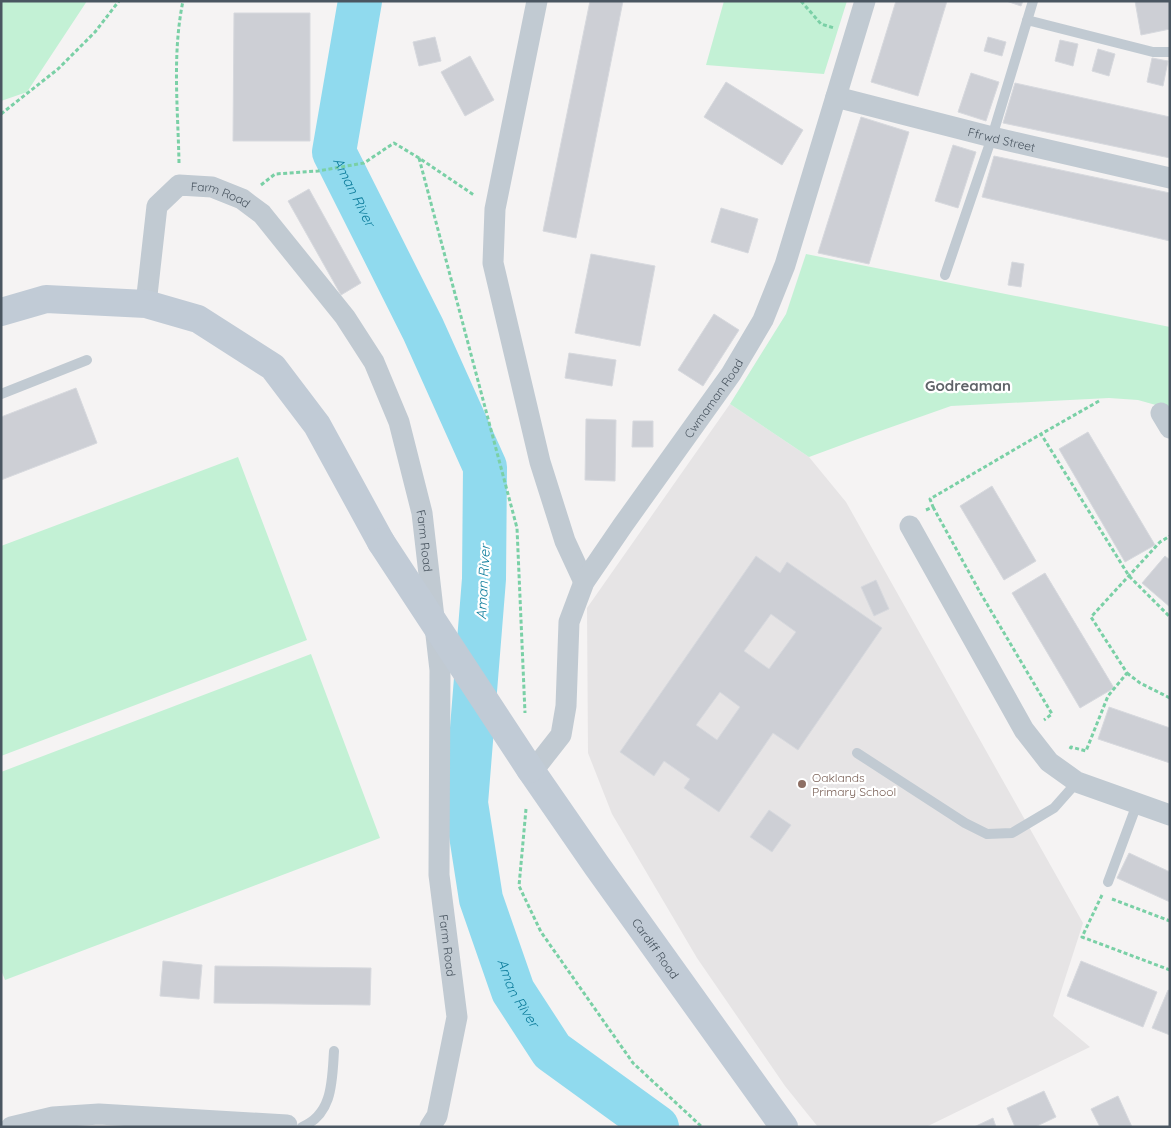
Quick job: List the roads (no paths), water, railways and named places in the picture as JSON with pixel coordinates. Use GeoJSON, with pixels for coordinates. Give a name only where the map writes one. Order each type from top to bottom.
{"type":"FeatureCollection","features":[{"type":"Feature","properties":{"kind":"main road","name":"Cardiff Road"},"geometry":{"type":"LineString","coordinates":[[1,312],[46,299],[146,304],[198,319],[273,367],[317,424],[381,542],[531,770],[597,866],[784,1127]]}},
{"type":"Feature","properties":{"kind":"street"},"geometry":{"type":"LineString","coordinates":[[537,1],[495,209],[493,263],[540,462],[565,542],[584,582]]}},
{"type":"Feature","properties":{"kind":"street","name":"Cwmaman Road"},"geometry":{"type":"LineString","coordinates":[[531,770],[561,735],[566,706],[569,622],[584,582],[622,525],[731,374],[763,320],[785,265],[865,1]]}},
{"type":"Feature","properties":{"kind":"street","name":"Ffrwd Street"},"geometry":{"type":"LineString","coordinates":[[836,97],[992,137],[1170,178]]}},
{"type":"Feature","properties":{"kind":"street","name":"Farm Road"},"geometry":{"type":"LineString","coordinates":[[146,304],[157,206],[179,185],[212,187],[242,199],[262,214],[345,317],[374,362],[399,422],[422,514],[440,670],[439,875],[457,1018],[437,1116],[430,1127]]}},
{"type":"Feature","properties":{"kind":"street"},"geometry":{"type":"LineString","coordinates":[[910,526],[1024,730],[1049,762],[1076,782],[1170,815]]}},
{"type":"Feature","properties":{"kind":"street"},"geometry":{"type":"LineString","coordinates":[[11,1127],[53,1117],[99,1114],[295,1126]]}},
{"type":"Feature","properties":{"kind":"lane"},"geometry":{"type":"LineString","coordinates":[[945,275],[992,137],[1033,1]]}},
{"type":"Feature","properties":{"kind":"lane"},"geometry":{"type":"LineString","coordinates":[[1027,20],[1153,52],[1170,52]]}},
{"type":"Feature","properties":{"kind":"lane"},"geometry":{"type":"LineString","coordinates":[[1,394],[86,360]]}},
{"type":"Feature","properties":{"kind":"lane"},"geometry":{"type":"LineString","coordinates":[[857,753],[966,823],[988,834],[1012,833],[1054,808],[1076,782]]}},
{"type":"Feature","properties":{"kind":"lane"},"geometry":{"type":"LineString","coordinates":[[1108,882],[1137,804]]}},
{"type":"Feature","properties":{"kind":"lane"},"geometry":{"type":"LineString","coordinates":[[295,1126],[310,1123],[321,1112],[330,1093],[334,1051]]}},
{"type":"Feature","properties":{"kind":"waterway","name":"Aman River"},"geometry":{"type":"LineString","coordinates":[[360,1],[334,152],[423,329],[485,467],[484,579],[466,803],[481,899],[513,991],[552,1051],[657,1127]]}},
{"type":"Feature","properties":{"kind":"place","name":"Oaklands Primary School"},"geometry":{"type":"Point","coordinates":[802,784]}},
{"type":"Feature","properties":{"kind":"district","name":"Godreaman"},"geometry":{"type":"Point","coordinates":[968,385]}}]}
